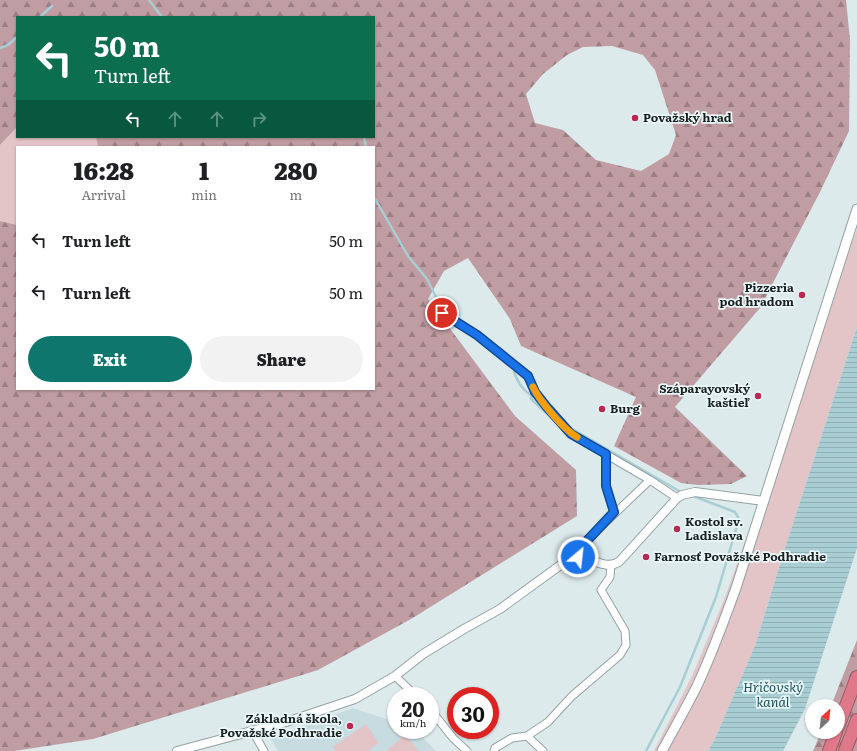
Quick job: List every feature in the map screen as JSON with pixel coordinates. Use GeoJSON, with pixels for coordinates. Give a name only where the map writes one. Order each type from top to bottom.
{"type":"FeatureCollection","features":[{"type":"Feature","properties":{"kind":"highway"},"geometry":{"type":"LineString","coordinates":[[845,709],[857,677]]}},
{"type":"Feature","properties":{"kind":"highway"},"geometry":{"type":"LineString","coordinates":[[845,751],[857,720]]}},
{"type":"Feature","properties":{"kind":"highway"},"geometry":{"type":"LineString","coordinates":[[829,751],[833,739]]}},
{"type":"Feature","properties":{"kind":"main road"},"geometry":{"type":"LineString","coordinates":[[662,751],[694,691],[721,630],[744,566],[857,209]]}},
{"type":"Feature","properties":{"kind":"street"},"geometry":{"type":"LineString","coordinates":[[436,306],[442,313],[477,335],[528,376],[535,392],[571,434],[606,457],[650,480],[677,498]]}},
{"type":"Feature","properties":{"kind":"street"},"geometry":{"type":"LineString","coordinates":[[606,457],[606,486],[614,512]]}},
{"type":"Feature","properties":{"kind":"street"},"geometry":{"type":"LineString","coordinates":[[578,557],[582,546],[614,512],[650,480]]}},
{"type":"Feature","properties":{"kind":"street"},"geometry":{"type":"LineString","coordinates":[[177,751],[286,722],[347,702],[395,676],[423,654],[500,609],[566,561],[578,557],[606,565],[619,562],[682,494],[695,492],[764,501]]}},
{"type":"Feature","properties":{"kind":"street"},"geometry":{"type":"LineString","coordinates":[[494,751],[495,748],[512,738],[528,736],[548,722],[572,696],[620,655],[626,645],[625,631],[601,590],[610,578],[611,565]]}},
{"type":"Feature","properties":{"kind":"street"},"geometry":{"type":"LineString","coordinates":[[395,676],[407,687]]}},
{"type":"Feature","properties":{"kind":"street"},"geometry":{"type":"LineString","coordinates":[[439,720],[453,738],[467,751]]}},
{"type":"Feature","properties":{"kind":"street"},"geometry":{"type":"LineString","coordinates":[[252,730],[264,751]]}},
{"type":"Feature","properties":{"kind":"street"},"geometry":{"type":"LineString","coordinates":[[528,736],[544,751]]}},
{"type":"Feature","properties":{"kind":"shaded area"},"geometry":{"type":"Polygon","coordinates":[[[16,128],[16,138],[96,138],[98,146],[16,146],[16,225],[0,221],[0,145],[16,128]]]}},
{"type":"Feature","properties":{"kind":"shaded area"},"geometry":{"type":"Polygon","coordinates":[[[857,229],[857,327],[785,548],[755,646],[714,741],[708,751],[654,751],[692,676],[724,600],[857,229]]]}},
{"type":"Feature","properties":{"kind":"shaded area","name":"Základná škola, Považské Podhradie"},"geometry":{"type":"Polygon","coordinates":[[[353,708],[387,719],[387,739],[424,739],[436,751],[278,751],[270,738],[353,708]]]}},
{"type":"Feature","properties":{"kind":"shaded area"},"geometry":{"type":"Polygon","coordinates":[[[366,724],[379,743],[368,751],[335,751],[333,747],[366,724]]]}},
{"type":"Feature","properties":{"kind":"shaded area"},"geometry":{"type":"Polygon","coordinates":[[[400,739],[408,739],[419,751],[386,751],[400,739]]]}},
{"type":"Feature","properties":{"kind":"green space"},"geometry":{"type":"Polygon","coordinates":[[[0,0],[846,0],[850,40],[849,131],[820,192],[760,308],[675,407],[747,476],[731,484],[698,485],[681,483],[614,446],[636,397],[521,346],[510,319],[468,258],[444,271],[428,299],[515,416],[576,470],[577,516],[411,619],[318,670],[93,739],[14,751],[0,751],[0,221],[16,225],[16,390],[375,390],[375,146],[98,146],[96,138],[375,138],[375,16],[16,16],[16,128],[0,145],[0,0]],[[612,46],[583,47],[567,55],[543,74],[526,94],[535,123],[563,130],[596,160],[641,171],[669,154],[676,135],[655,70],[643,55],[612,46]]]}},
{"type":"Feature","properties":{"kind":"green space"},"geometry":{"type":"Polygon","coordinates":[[[857,640],[857,751],[813,751],[818,739],[845,739],[845,699],[834,699],[857,640]]]}},
{"type":"Feature","properties":{"kind":"water","name":"Hričovský kanál"},"geometry":{"type":"Polygon","coordinates":[[[857,327],[857,548],[808,699],[805,699],[805,709],[783,751],[708,751],[714,741],[755,646],[785,548],[857,327]]]}},
{"type":"Feature","properties":{"kind":"waterway"},"geometry":{"type":"LineString","coordinates":[[149,0],[161,16]]}},
{"type":"Feature","properties":{"kind":"waterway"},"geometry":{"type":"LineString","coordinates":[[41,16],[52,6]]}},
{"type":"Feature","properties":{"kind":"waterway"},"geometry":{"type":"LineString","coordinates":[[0,48],[8,45],[16,38]]}},
{"type":"Feature","properties":{"kind":"waterway"},"geometry":{"type":"LineString","coordinates":[[364,138],[366,146]]}},
{"type":"Feature","properties":{"kind":"waterway"},"geometry":{"type":"LineString","coordinates":[[375,199],[408,256],[427,279],[439,303],[450,313],[482,334]]}},
{"type":"Feature","properties":{"kind":"waterway"},"geometry":{"type":"LineString","coordinates":[[514,372],[521,386],[532,396],[531,399],[557,423]]}},
{"type":"Feature","properties":{"kind":"waterway"},"geometry":{"type":"LineString","coordinates":[[574,430],[679,491]]}},
{"type":"Feature","properties":{"kind":"waterway"},"geometry":{"type":"LineString","coordinates":[[646,751],[680,687],[716,597],[739,519],[735,512],[693,496]]}},
{"type":"Feature","properties":{"kind":"slow traffic"},"geometry":{"type":"LineString","coordinates":[[533,387],[546,406],[571,434],[577,437]]}},
{"type":"Feature","properties":{"kind":"place","name":"Považský hrad"},"geometry":{"type":"Point","coordinates":[635,118]}},
{"type":"Feature","properties":{"kind":"place","name":"Pizzeria pod hradom"},"geometry":{"type":"Point","coordinates":[802,295]}},
{"type":"Feature","properties":{"kind":"place","name":"Száparayovský kaštieľ"},"geometry":{"type":"Point","coordinates":[758,396]}},
{"type":"Feature","properties":{"kind":"place","name":"Burg"},"geometry":{"type":"Point","coordinates":[602,409]}},
{"type":"Feature","properties":{"kind":"place","name":"Kostol sv. Ladislava"},"geometry":{"type":"Point","coordinates":[677,529]}},
{"type":"Feature","properties":{"kind":"place","name":"Farnosť Považské Podhradie"},"geometry":{"type":"Point","coordinates":[646,557]}},
{"type":"Feature","properties":{"kind":"place","name":"Základná škola, Považské Podhradie"},"geometry":{"type":"Point","coordinates":[350,726]}},
{"type":"Feature","properties":{"kind":"route"},"geometry":{"type":"LineString","coordinates":[[442,313],[477,335],[528,376],[535,392],[571,434],[606,454],[606,486],[614,512],[582,546],[578,557]]}}]}
